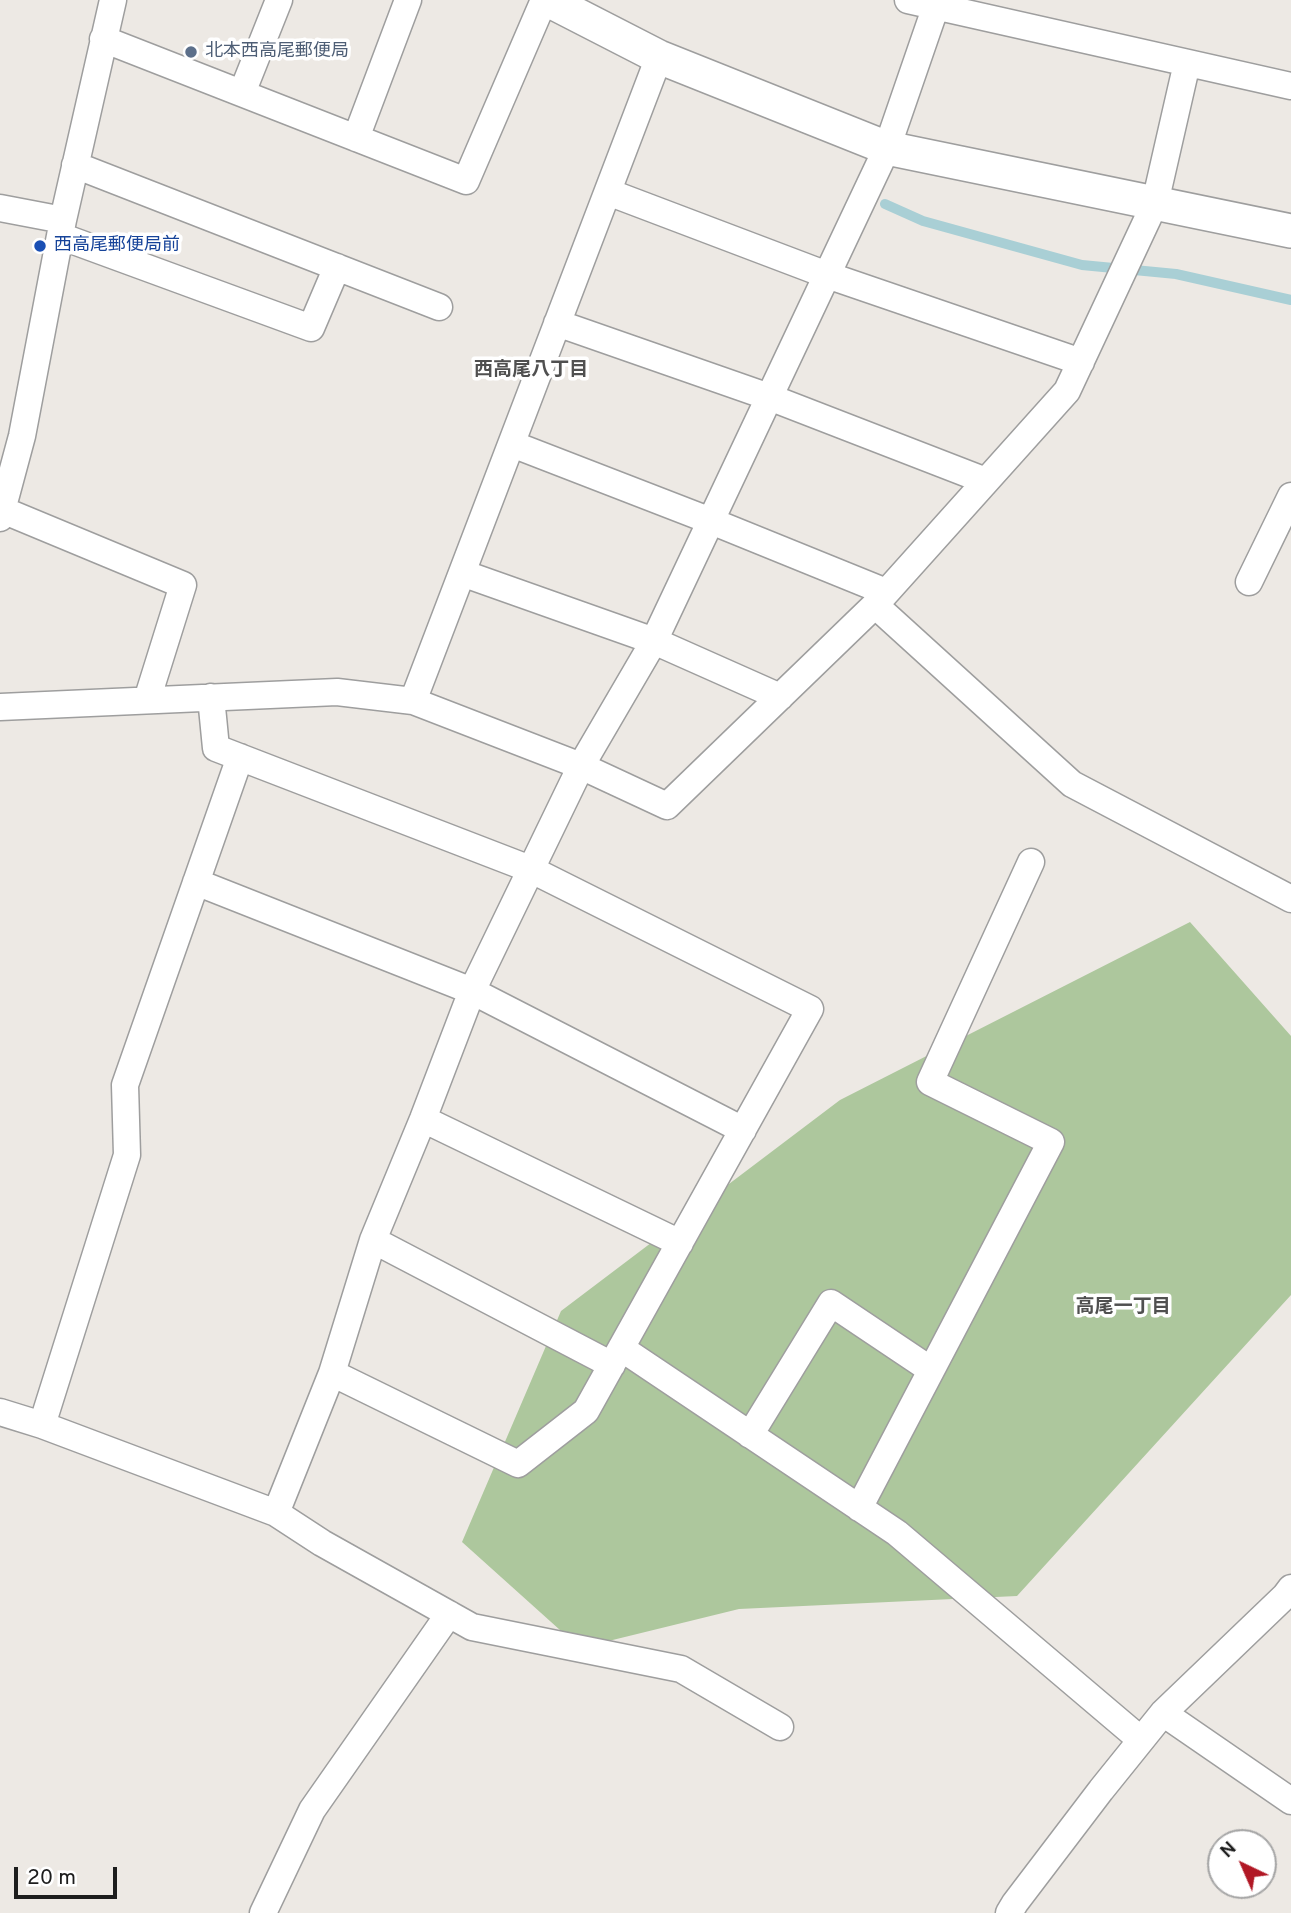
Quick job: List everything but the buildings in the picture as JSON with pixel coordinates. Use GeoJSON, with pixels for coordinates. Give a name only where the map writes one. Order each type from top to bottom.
{"type":"FeatureCollection","features":[{"type":"Feature","properties":{"kind":"street"},"geometry":{"type":"LineString","coordinates":[[113,0],[61,228],[22,436],[1,512],[183,585],[147,700]]}},
{"type":"Feature","properties":{"kind":"street"},"geometry":{"type":"LineString","coordinates":[[242,93],[279,0]]}},
{"type":"Feature","properties":{"kind":"street"},"geometry":{"type":"LineString","coordinates":[[356,138],[408,0]]}},
{"type":"Feature","properties":{"kind":"street"},"geometry":{"type":"LineString","coordinates":[[103,39],[467,181],[546,0],[659,57],[887,148],[1291,231]]}},
{"type":"Feature","properties":{"kind":"street"},"geometry":{"type":"LineString","coordinates":[[908,0],[937,3],[1291,86]]}},
{"type":"Feature","properties":{"kind":"street"},"geometry":{"type":"LineString","coordinates":[[276,1513],[332,1373],[373,1240],[472,991],[581,766],[654,641],[887,148],[937,3]]}},
{"type":"Feature","properties":{"kind":"street"},"geometry":{"type":"LineString","coordinates":[[412,701],[659,57]]}},
{"type":"Feature","properties":{"kind":"street"},"geometry":{"type":"LineString","coordinates":[[0,707],[337,692],[412,701],[581,766],[667,806],[881,598],[1068,391],[1155,203],[1187,63]]}},
{"type":"Feature","properties":{"kind":"street"},"geometry":{"type":"LineString","coordinates":[[75,166],[439,307]]}},
{"type":"Feature","properties":{"kind":"street"},"geometry":{"type":"LineString","coordinates":[[608,192],[827,275],[1081,362]]}},
{"type":"Feature","properties":{"kind":"street"},"geometry":{"type":"LineString","coordinates":[[0,208],[61,228],[311,328],[337,267]]}},
{"type":"Feature","properties":{"kind":"street"},"geometry":{"type":"LineString","coordinates":[[557,323],[769,397],[986,481]]}},
{"type":"Feature","properties":{"kind":"street"},"geometry":{"type":"LineString","coordinates":[[512,444],[711,521],[881,598],[1072,784],[1291,899]]}},
{"type":"Feature","properties":{"kind":"street"},"geometry":{"type":"LineString","coordinates":[[1249,582],[1281,543],[1291,496]]}},
{"type":"Feature","properties":{"kind":"street"},"geometry":{"type":"LineString","coordinates":[[462,573],[654,641],[780,696]]}},
{"type":"Feature","properties":{"kind":"street"},"geometry":{"type":"LineString","coordinates":[[211,697],[216,748],[530,869],[810,1009],[586,1411],[518,1464],[332,1373]]}},
{"type":"Feature","properties":{"kind":"street"},"geometry":{"type":"LineString","coordinates":[[42,1425],[127,1155],[125,1085],[240,757]]}},
{"type":"Feature","properties":{"kind":"street"},"geometry":{"type":"LineString","coordinates":[[859,1508],[1051,1142],[930,1082],[1031,862]]}},
{"type":"Feature","properties":{"kind":"street"},"geometry":{"type":"LineString","coordinates":[[196,883],[472,991],[743,1130]]}},
{"type":"Feature","properties":{"kind":"street"},"geometry":{"type":"LineString","coordinates":[[423,1119],[680,1242]]}},
{"type":"Feature","properties":{"kind":"street"},"geometry":{"type":"LineString","coordinates":[[373,1240],[616,1356],[750,1435],[897,1533],[1141,1740]]}},
{"type":"Feature","properties":{"kind":"street"},"geometry":{"type":"LineString","coordinates":[[750,1435],[831,1303],[931,1370]]}},
{"type":"Feature","properties":{"kind":"street"},"geometry":{"type":"LineString","coordinates":[[0,1412],[42,1425],[276,1513],[322,1543],[472,1627],[681,1669],[780,1727]]}},
{"type":"Feature","properties":{"kind":"street"},"geometry":{"type":"LineString","coordinates":[[1019,1910],[1163,1713],[1291,1588]]}},
{"type":"Feature","properties":{"kind":"street"},"geometry":{"type":"LineString","coordinates":[[263,1913],[312,1810],[449,1614]]}},
{"type":"Feature","properties":{"kind":"street"},"geometry":{"type":"LineString","coordinates":[[1163,1713],[1291,1801]]}},
{"type":"Feature","properties":{"kind":"green space"},"geometry":{"type":"Polygon","coordinates":[[[1190,922],[1291,1036],[1291,1295],[1017,1596],[739,1609],[580,1648],[462,1542],[561,1311],[840,1100],[1190,922]]]}},
{"type":"Feature","properties":{"kind":"waterway"},"geometry":{"type":"LineString","coordinates":[[885,204],[923,221],[1082,265],[1176,274],[1291,300]]}},
{"type":"Feature","properties":{"kind":"place","name":"北本西高尾郵便局"},"geometry":{"type":"Point","coordinates":[191,52]}},
{"type":"Feature","properties":{"kind":"place","name":"西高尾郵便局前"},"geometry":{"type":"Point","coordinates":[40,246]}},
{"type":"Feature","properties":{"kind":"district","name":"西高尾八丁目"},"geometry":{"type":"Point","coordinates":[531,371]}},
{"type":"Feature","properties":{"kind":"district","name":"高尾一丁目"},"geometry":{"type":"Point","coordinates":[1123,1308]}}]}
